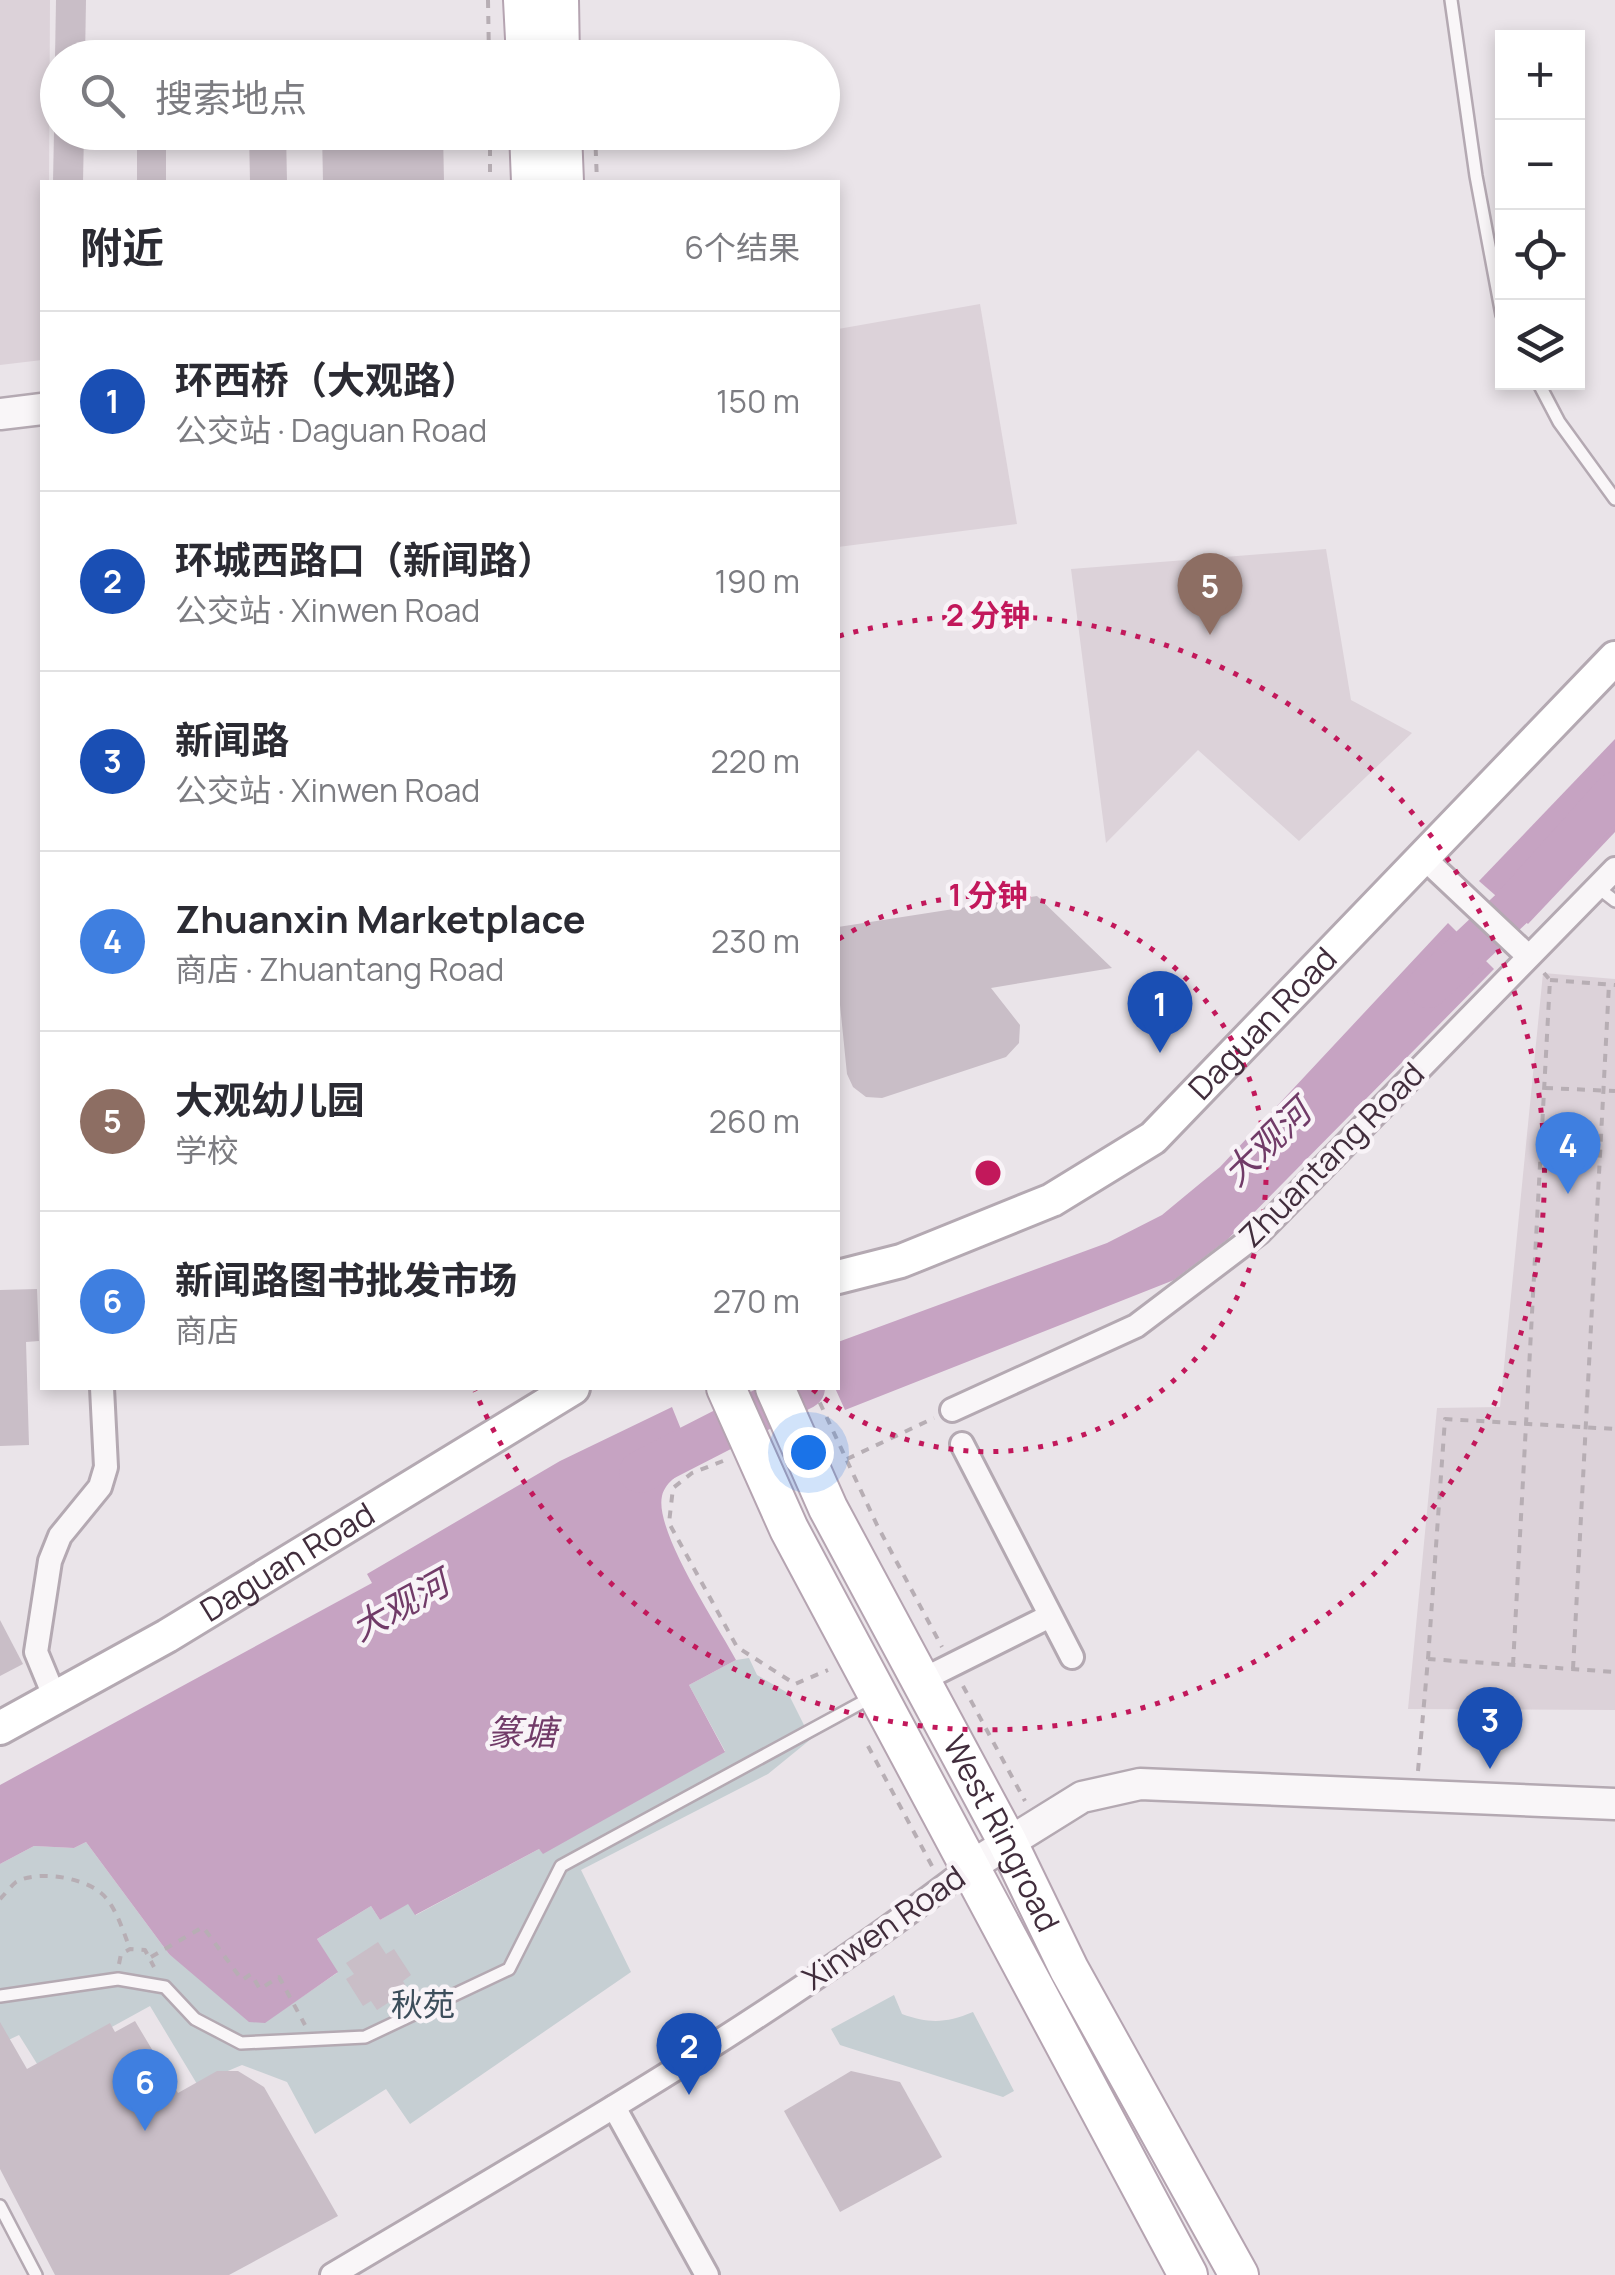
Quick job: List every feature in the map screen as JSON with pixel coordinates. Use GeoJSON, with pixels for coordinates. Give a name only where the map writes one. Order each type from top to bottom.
{"type":"FeatureCollection","features":[{"type":"Feature","properties":{"kind":"main road"},"geometry":{"type":"LineString","coordinates":[[523,0],[525,40]]}},
{"type":"Feature","properties":{"kind":"main road"},"geometry":{"type":"LineString","coordinates":[[559,0],[560,40]]}},
{"type":"Feature","properties":{"kind":"main road"},"geometry":{"type":"LineString","coordinates":[[530,150],[531,180]]}},
{"type":"Feature","properties":{"kind":"main road"},"geometry":{"type":"LineString","coordinates":[[563,150],[564,180]]}},
{"type":"Feature","properties":{"kind":"main road","name":"Daguan Road"},"geometry":{"type":"LineString","coordinates":[[840,1277],[901,1261],[1052,1200],[1153,1138],[1615,658]]}},
{"type":"Feature","properties":{"kind":"main road","name":"Daguan Road"},"geometry":{"type":"LineString","coordinates":[[0,1728],[184,1626],[570,1390]]}},
{"type":"Feature","properties":{"kind":"main road","name":"West Ringroad"},"geometry":{"type":"LineString","coordinates":[[726,1390],[737,1455],[789,1529],[1188,2275]]}},
{"type":"Feature","properties":{"kind":"main road","name":"West Ringroad"},"geometry":{"type":"LineString","coordinates":[[777,1390],[809,1425],[1022,1832],[1069,1968],[1238,2275]]}},
{"type":"Feature","properties":{"kind":"street"},"geometry":{"type":"LineString","coordinates":[[0,414],[40,409]]}},
{"type":"Feature","properties":{"kind":"street"},"geometry":{"type":"LineString","coordinates":[[1424,858],[1528,956]]}},
{"type":"Feature","properties":{"kind":"street","name":"Zhuantang Road"},"geometry":{"type":"LineString","coordinates":[[952,1410],[1136,1326],[1260,1232],[1528,956],[1606,894],[1615,869]]}},
{"type":"Feature","properties":{"kind":"street"},"geometry":{"type":"LineString","coordinates":[[55,1698],[36,1652],[50,1561],[60,1536],[100,1488],[106,1467],[102,1390]]}},
{"type":"Feature","properties":{"kind":"street"},"geometry":{"type":"LineString","coordinates":[[962,1444],[1072,1657]]}},
{"type":"Feature","properties":{"kind":"street"},"geometry":{"type":"LineString","coordinates":[[936,1673],[1050,1616]]}},
{"type":"Feature","properties":{"kind":"street","name":"Xinwen Road"},"geometry":{"type":"LineString","coordinates":[[332,2275],[614,2107],[876,1940],[971,1866],[1082,1797],[1140,1784],[1615,1804]]}},
{"type":"Feature","properties":{"kind":"street"},"geometry":{"type":"LineString","coordinates":[[614,2107],[707,2275]]}},
{"type":"Feature","properties":{"kind":"lane"},"geometry":{"type":"LineString","coordinates":[[1451,0],[1476,176],[1499,300]]}},
{"type":"Feature","properties":{"kind":"lane"},"geometry":{"type":"LineString","coordinates":[[1542,390],[1559,422],[1615,499]]}},
{"type":"Feature","properties":{"kind":"lane"},"geometry":{"type":"LineString","coordinates":[[0,1996],[118,1979],[165,1987],[195,2019],[241,2043],[365,2037],[509,1968],[561,1866],[878,1694]]}},
{"type":"Feature","properties":{"kind":"lane"},"geometry":{"type":"LineString","coordinates":[[0,2206],[36,2275]]}},
{"type":"Feature","properties":{"kind":"path"},"geometry":{"type":"LineString","coordinates":[[488,0],[488,40]]}},
{"type":"Feature","properties":{"kind":"path"},"geometry":{"type":"LineString","coordinates":[[490,150],[490,180]]}},
{"type":"Feature","properties":{"kind":"path"},"geometry":{"type":"LineString","coordinates":[[596,150],[597,180]]}},
{"type":"Feature","properties":{"kind":"path"},"geometry":{"type":"LineString","coordinates":[[1528,956],[1550,980],[1612,984],[1603,1090],[1574,1670]]}},
{"type":"Feature","properties":{"kind":"path"},"geometry":{"type":"LineString","coordinates":[[1514,1665],[1550,980]]}},
{"type":"Feature","properties":{"kind":"path"},"geometry":{"type":"LineString","coordinates":[[1544,1088],[1615,1091]]}},
{"type":"Feature","properties":{"kind":"path"},"geometry":{"type":"LineString","coordinates":[[813,1390],[809,1425],[846,1460],[936,1673],[1022,1832]]}},
{"type":"Feature","properties":{"kind":"path"},"geometry":{"type":"LineString","coordinates":[[846,1460],[952,1410]]}},
{"type":"Feature","properties":{"kind":"path"},"geometry":{"type":"LineString","coordinates":[[1416,1796],[1444,1419],[1615,1429]]}},
{"type":"Feature","properties":{"kind":"path"},"geometry":{"type":"LineString","coordinates":[[737,1455],[692,1473],[673,1488],[668,1522],[737,1647],[795,1684],[828,1670]]}},
{"type":"Feature","properties":{"kind":"path"},"geometry":{"type":"LineString","coordinates":[[1428,1660],[1615,1672]]}},
{"type":"Feature","properties":{"kind":"path"},"geometry":{"type":"LineString","coordinates":[[0,1899],[16,1882],[32,1877],[60,1877],[89,1886],[106,1896],[130,1948]]}},
{"type":"Feature","properties":{"kind":"path"},"geometry":{"type":"LineString","coordinates":[[151,1957],[203,1926],[242,1980],[251,1974],[260,1989],[279,1978],[294,2002]]}},
{"type":"Feature","properties":{"kind":"path"},"geometry":{"type":"LineString","coordinates":[[118,1979],[121,1954],[130,1948],[144,1950],[151,1957],[154,1984]]}},
{"type":"Feature","properties":{"kind":"shaded area"},"geometry":{"type":"Polygon","coordinates":[[[0,0],[50,0],[50,40],[40,40],[40,150],[49,150],[49,180],[40,180],[40,360],[0,365],[0,0]]]}},
{"type":"Feature","properties":{"kind":"shaded area"},"geometry":{"type":"Polygon","coordinates":[[[980,304],[1017,524],[840,547],[840,329],[980,304]]]}},
{"type":"Feature","properties":{"kind":"shaded area"},"geometry":{"type":"Polygon","coordinates":[[[1326,549],[1351,700],[1412,733],[1299,841],[1198,750],[1106,843],[1071,569],[1326,549]]]}},
{"type":"Feature","properties":{"kind":"shaded area"},"geometry":{"type":"Polygon","coordinates":[[[1543,973],[1615,979],[1615,1710],[1408,1709],[1437,1408],[1500,1407],[1543,973]]]}},
{"type":"Feature","properties":{"kind":"green space","name":"秋苑"},"geometry":{"type":"Polygon","coordinates":[[[749,1658],[757,1675],[788,1693],[811,1739],[768,1774],[581,1870],[631,1972],[410,2124],[386,2089],[315,2134],[287,2082],[242,2065],[197,2084],[150,2006],[39,2067],[19,2035],[0,2044],[0,1864],[34,1846],[74,1848],[86,1842],[169,1954],[265,2022],[337,1973],[317,1939],[371,1906],[380,1920],[408,1903],[416,1915],[539,1849],[543,1853],[725,1751],[689,1685],[736,1660],[749,1658]]]}},
{"type":"Feature","properties":{"kind":"green space"},"geometry":{"type":"Polygon","coordinates":[[[894,1995],[902,2014],[930,2021],[973,2012],[1014,2091],[1003,2097],[840,2045],[831,2029],[894,1995]]]}},
{"type":"Feature","properties":{"kind":"water"},"geometry":{"type":"Polygon","coordinates":[[[1615,739],[1615,832],[1528,924],[1479,881],[1615,739]]]}},
{"type":"Feature","properties":{"kind":"water"},"geometry":{"type":"Polygon","coordinates":[[[1448,923],[1494,969],[1228,1239],[1174,1280],[845,1410],[836,1390],[840,1390],[840,1341],[1107,1243],[1162,1215],[1220,1167],[1448,923]]]}},
{"type":"Feature","properties":{"kind":"water","name":"篆塘"},"geometry":{"type":"Polygon","coordinates":[[[672,1407],[695,1464],[667,1486],[662,1496],[662,1512],[677,1554],[736,1660],[689,1685],[725,1752],[543,1854],[539,1849],[415,1915],[408,1904],[380,1920],[371,1906],[317,1939],[338,1972],[265,2023],[249,2022],[169,1954],[86,1842],[74,1848],[34,1846],[0,1864],[0,1785],[372,1583],[367,1574],[560,1461],[672,1407]]]}},
{"type":"Feature","properties":{"kind":"building"},"geometry":{"type":"Polygon","coordinates":[[[56,0],[86,0],[85,40],[55,40],[56,0]]]}},
{"type":"Feature","properties":{"kind":"building"},"geometry":{"type":"Polygon","coordinates":[[[54,150],[84,150],[83,180],[53,180],[54,150]]]}},
{"type":"Feature","properties":{"kind":"building"},"geometry":{"type":"Polygon","coordinates":[[[137,150],[166,150],[166,180],[137,180],[137,150]]]}},
{"type":"Feature","properties":{"kind":"building"},"geometry":{"type":"Polygon","coordinates":[[[249,150],[286,150],[287,180],[250,180],[249,150]]]}},
{"type":"Feature","properties":{"kind":"building"},"geometry":{"type":"Polygon","coordinates":[[[322,150],[443,150],[444,180],[323,180],[322,150]]]}},
{"type":"Feature","properties":{"kind":"building"},"geometry":{"type":"Polygon","coordinates":[[[1037,896],[1112,968],[991,988],[1020,1025],[1019,1043],[1006,1057],[882,1098],[866,1097],[853,1087],[847,1074],[840,1005],[840,927],[1037,896]]]}},
{"type":"Feature","properties":{"kind":"building"},"geometry":{"type":"Polygon","coordinates":[[[37,1289],[39,1341],[26,1342],[29,1445],[0,1446],[0,1290],[37,1289]]]}},
{"type":"Feature","properties":{"kind":"building"},"geometry":{"type":"Polygon","coordinates":[[[0,1620],[23,1664],[0,1676],[0,1620]]]}},
{"type":"Feature","properties":{"kind":"building"},"geometry":{"type":"Polygon","coordinates":[[[378,1942],[386,1954],[394,1949],[411,1975],[403,1981],[408,1990],[377,2010],[371,2001],[363,2006],[346,1979],[354,1974],[346,1963],[378,1942]]]}},
{"type":"Feature","properties":{"kind":"building"},"geometry":{"type":"Polygon","coordinates":[[[135,2021],[178,2093],[217,2071],[238,2071],[264,2087],[338,2216],[229,2275],[55,2275],[0,2169],[0,2022],[27,2069],[110,2023],[115,2032],[135,2021]]]}},
{"type":"Feature","properties":{"kind":"building"},"geometry":{"type":"Polygon","coordinates":[[[851,2071],[900,2082],[942,2157],[840,2212],[784,2111],[851,2071]]]}},
{"type":"Feature","properties":{"kind":"waterway","name":"大观河"},"geometry":{"type":"LineString","coordinates":[[1428,987],[1511,909],[1615,793]]}},
{"type":"Feature","properties":{"kind":"waterway","name":"大观河"},"geometry":{"type":"LineString","coordinates":[[640,1472],[800,1390]]}},
{"type":"Feature","properties":{"kind":"place","name":"大观幼儿园"},"geometry":{"type":"Point","coordinates":[1210,635]}},
{"type":"Feature","properties":{"kind":"place","name":"环西桥（大观路）"},"geometry":{"type":"Point","coordinates":[1160,1053]}},
{"type":"Feature","properties":{"kind":"place","name":"Zhuanxin Marketplace"},"geometry":{"type":"Point","coordinates":[1568,1194]}},
{"type":"Feature","properties":{"kind":"place","name":"新闻路"},"geometry":{"type":"Point","coordinates":[1490,1769]}},
{"type":"Feature","properties":{"kind":"place","name":"环城西路口（新闻路）"},"geometry":{"type":"Point","coordinates":[689,2095]}},
{"type":"Feature","properties":{"kind":"place","name":"新闻路图书批发市场"},"geometry":{"type":"Point","coordinates":[145,2131]}}]}
